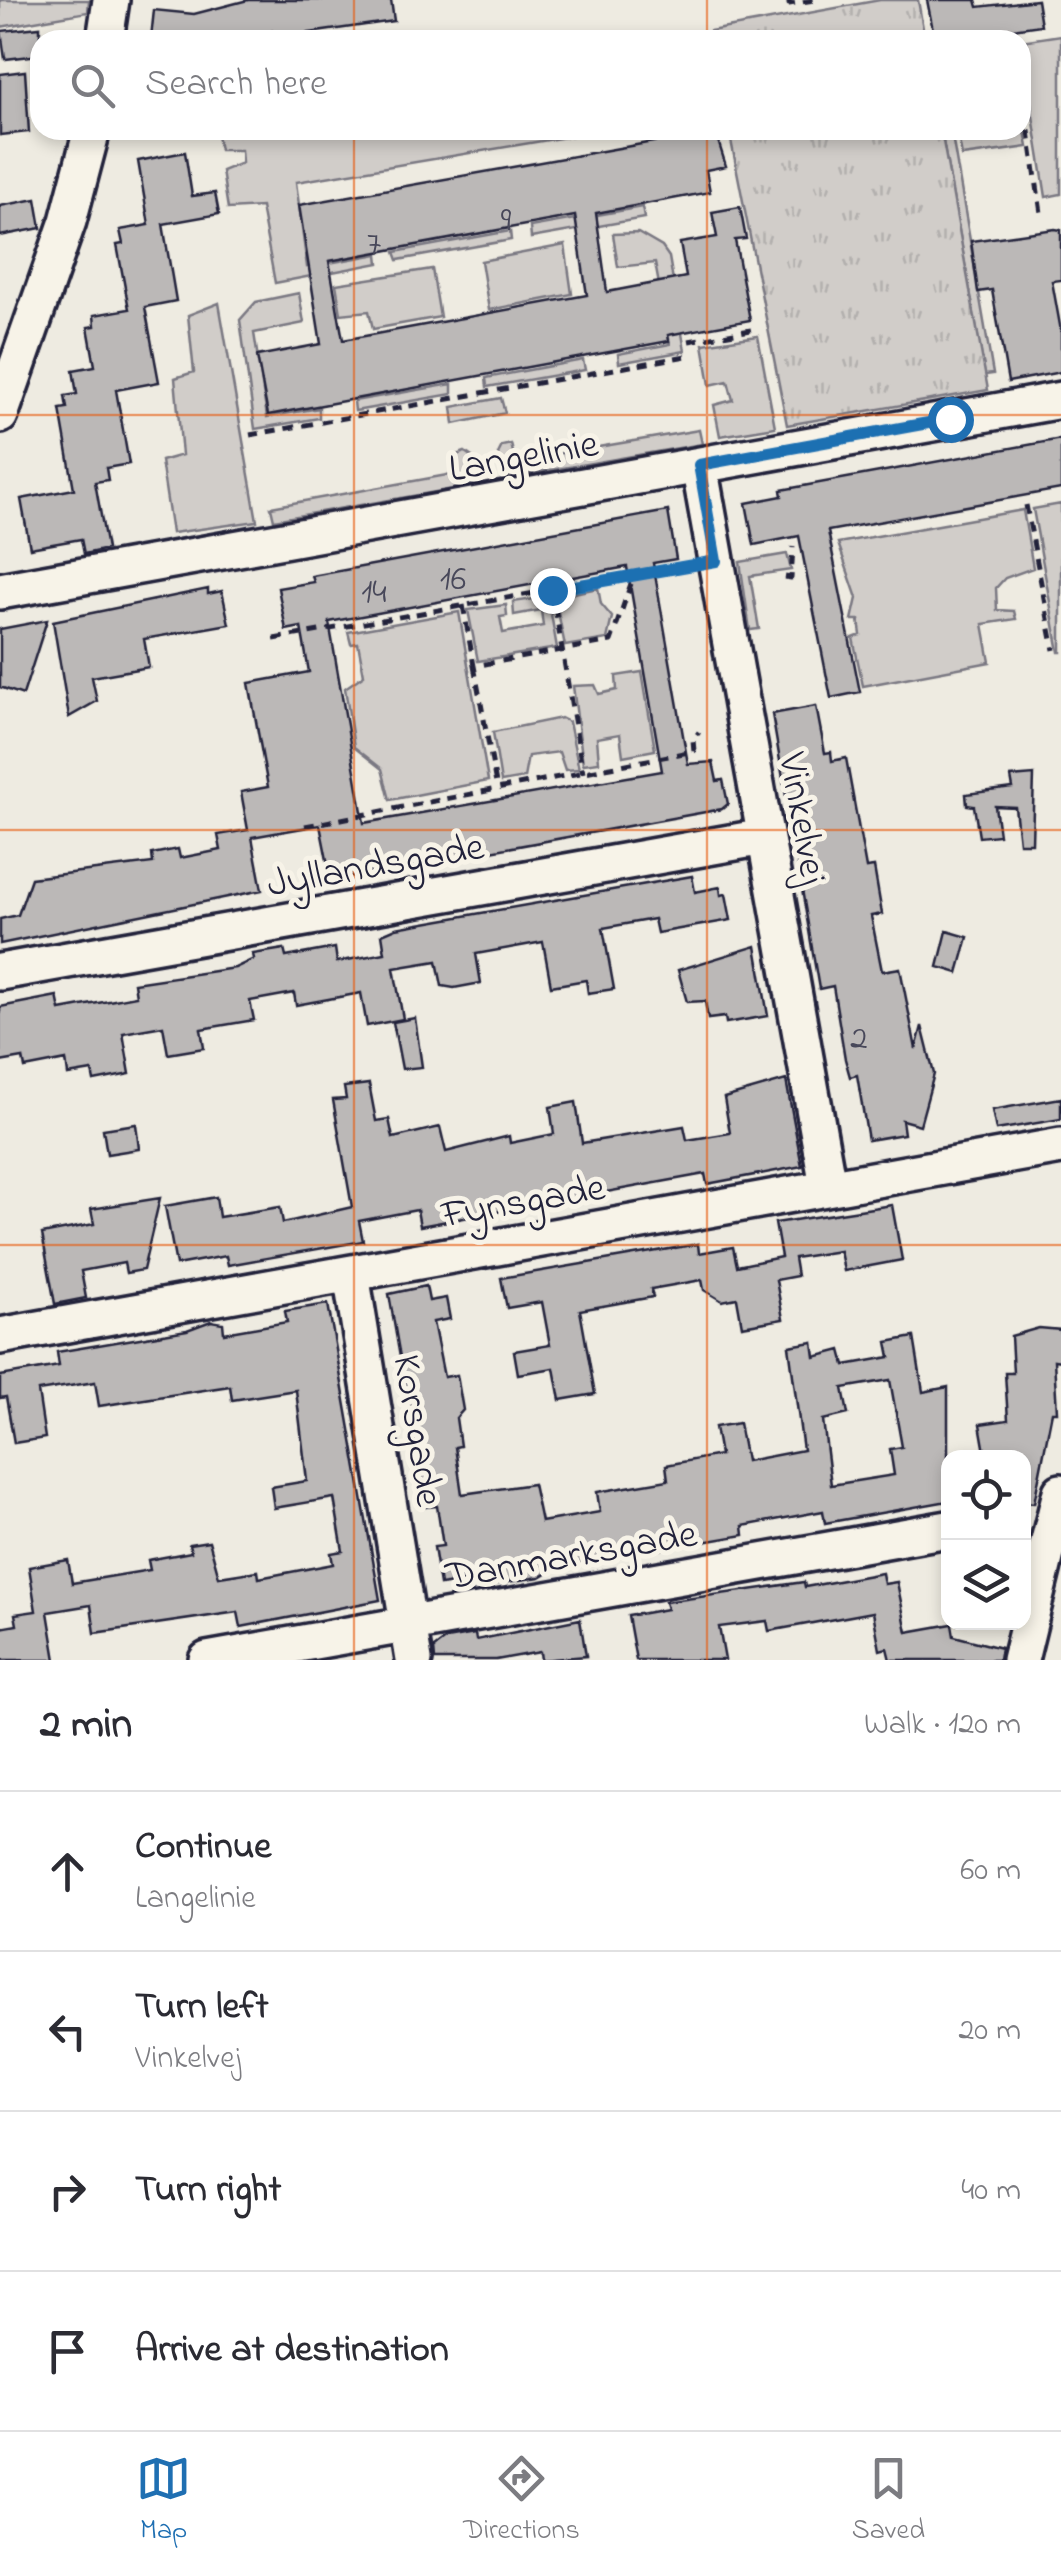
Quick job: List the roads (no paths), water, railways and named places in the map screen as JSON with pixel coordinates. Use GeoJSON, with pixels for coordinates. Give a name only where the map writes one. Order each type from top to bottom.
{"type":"FeatureCollection","features":[{"type":"Feature","properties":{"kind":"street"},"geometry":{"type":"LineString","coordinates":[[106,30],[110,0]]}},
{"type":"Feature","properties":{"kind":"street"},"geometry":{"type":"LineString","coordinates":[[0,415],[68,221],[89,140]]}},
{"type":"Feature","properties":{"kind":"street","name":"Langelinie"},"geometry":{"type":"LineString","coordinates":[[0,590],[1061,400]]}},
{"type":"Feature","properties":{"kind":"street","name":"Vinkelvej"},"geometry":{"type":"LineString","coordinates":[[699,465],[828,1186]]}},
{"type":"Feature","properties":{"kind":"street","name":"Jyllandsgade"},"geometry":{"type":"LineString","coordinates":[[0,972],[764,836]]}},
{"type":"Feature","properties":{"kind":"street","name":"Fynsgade"},"geometry":{"type":"LineString","coordinates":[[0,1336],[1061,1146]]}},
{"type":"Feature","properties":{"kind":"street","name":"Korsgade"},"geometry":{"type":"LineString","coordinates":[[350,1274],[412,1643]]}},
{"type":"Feature","properties":{"kind":"street"},"geometry":{"type":"LineString","coordinates":[[1020,1660],[1046,1612],[1047,1506]]}},
{"type":"Feature","properties":{"kind":"street","name":"Danmarksgade"},"geometry":{"type":"LineString","coordinates":[[207,1660],[412,1643],[941,1530]]}}]}
